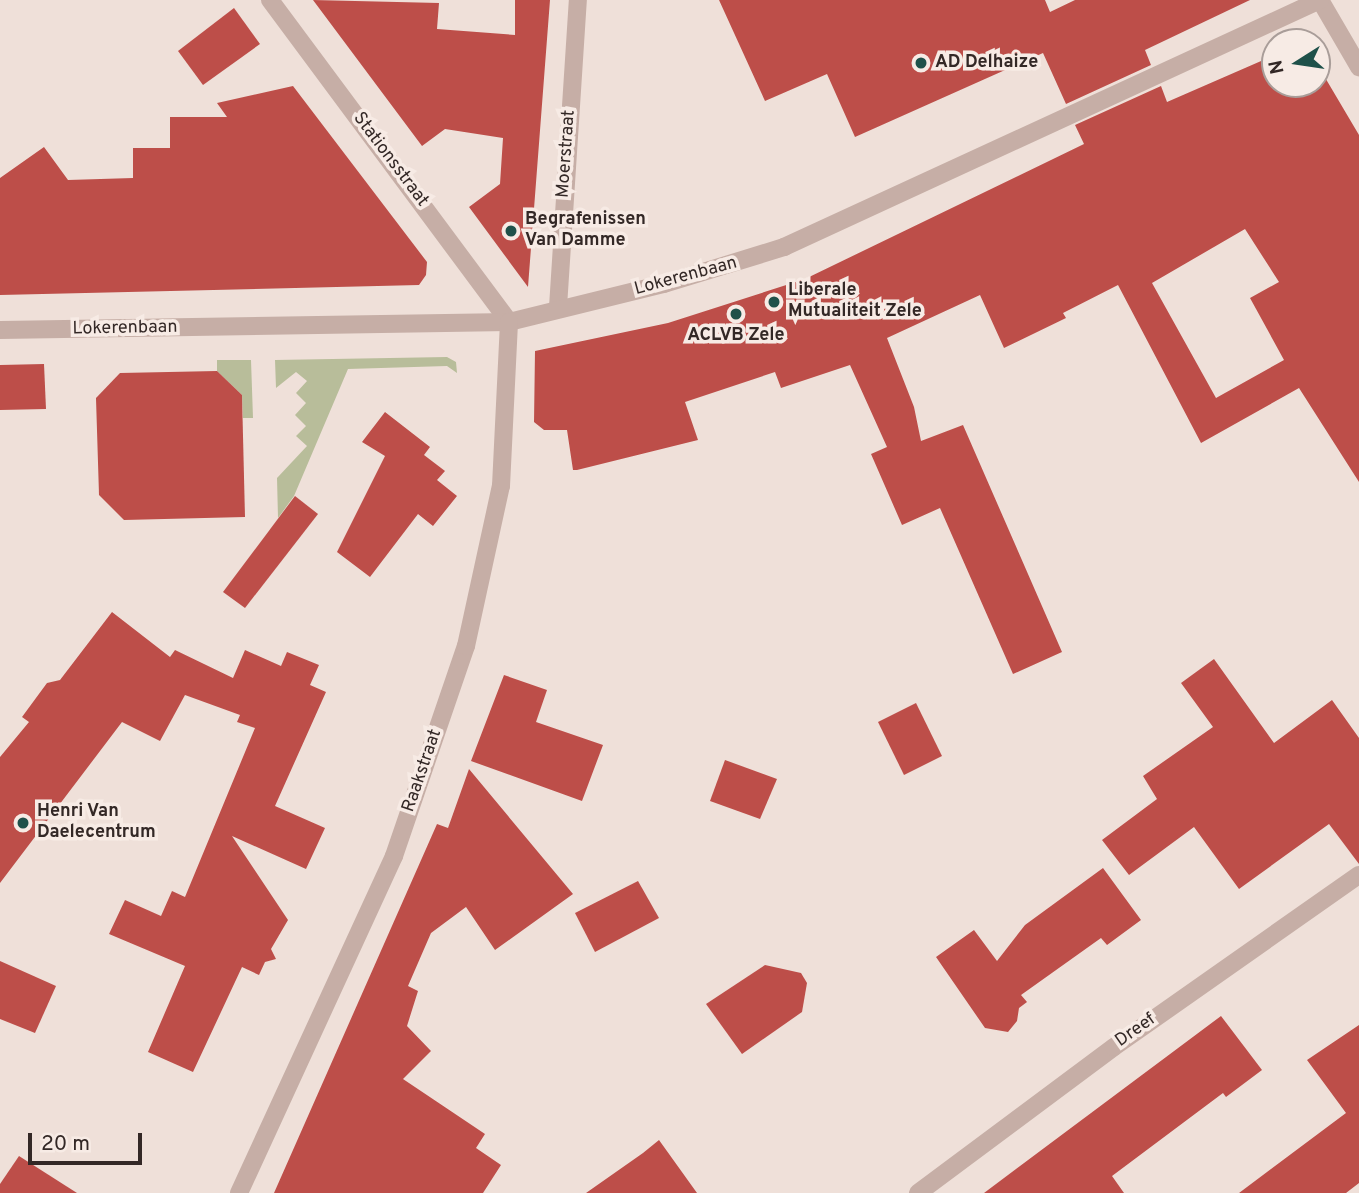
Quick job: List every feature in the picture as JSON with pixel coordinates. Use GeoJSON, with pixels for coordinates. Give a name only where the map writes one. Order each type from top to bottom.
{"type":"FeatureCollection","features":[{"type":"Feature","properties":{"kind":"street","name":"Stationsstraat"},"geometry":{"type":"LineString","coordinates":[[270,0],[509,322]]}},
{"type":"Feature","properties":{"kind":"street","name":"Moerstraat"},"geometry":{"type":"LineString","coordinates":[[558,307],[578,0]]}},
{"type":"Feature","properties":{"kind":"street","name":"Lokerenbaan"},"geometry":{"type":"LineString","coordinates":[[0,330],[509,322],[558,307],[729,267],[784,247],[1320,0]]}},
{"type":"Feature","properties":{"kind":"street"},"geometry":{"type":"LineString","coordinates":[[1320,0],[1359,67]]}},
{"type":"Feature","properties":{"kind":"street","name":"Raakstraat"},"geometry":{"type":"LineString","coordinates":[[239,1193],[394,856],[466,646],[501,486],[509,322]]}},
{"type":"Feature","properties":{"kind":"street","name":"Dreef"},"geometry":{"type":"LineString","coordinates":[[918,1193],[1114,1047],[1359,875]]}},
{"type":"Feature","properties":{"kind":"green space"},"geometry":{"type":"Polygon","coordinates":[[[447,357],[456,362],[457,373],[447,366],[348,369],[294,496],[278,518],[277,478],[307,446],[296,436],[306,426],[295,415],[306,403],[296,393],[307,381],[296,372],[276,388],[275,360],[447,357]]]}},
{"type":"Feature","properties":{"kind":"green space"},"geometry":{"type":"Polygon","coordinates":[[[217,360],[251,360],[253,418],[243,418],[242,395],[217,371],[217,360]]]}},
{"type":"Feature","properties":{"kind":"building"},"geometry":{"type":"Polygon","coordinates":[[[313,0],[439,3],[437,29],[515,35],[515,0],[550,0],[528,287],[469,207],[500,184],[503,138],[445,129],[422,146],[313,0]]]}},
{"type":"Feature","properties":{"kind":"building"},"geometry":{"type":"Polygon","coordinates":[[[719,0],[1045,0],[1050,12],[1075,0],[1250,0],[1145,50],[1151,65],[1066,104],[1043,53],[855,137],[827,74],[765,101],[719,0]]]}},
{"type":"Feature","properties":{"kind":"building"},"geometry":{"type":"Polygon","coordinates":[[[234,8],[260,44],[203,85],[178,51],[234,8]]]}},
{"type":"Feature","properties":{"kind":"building"},"geometry":{"type":"Polygon","coordinates":[[[1261,61],[1261,98],[1331,98],[1331,88],[1359,135],[1359,482],[1299,388],[1201,443],[1118,285],[1063,313],[1066,318],[1004,348],[980,295],[887,338],[914,407],[921,441],[963,425],[1062,652],[1013,674],[940,508],[902,525],[871,454],[887,447],[850,365],[781,388],[775,372],[685,402],[698,440],[577,470],[573,470],[567,430],[544,430],[534,422],[535,351],[668,323],[805,279],[1084,144],[1075,125],[1161,86],[1167,102],[1261,61]],[[1245,229],[1152,283],[1216,398],[1284,360],[1250,298],[1279,282],[1245,229]]]}},
{"type":"Feature","properties":{"kind":"building"},"geometry":{"type":"Polygon","coordinates":[[[293,86],[427,262],[426,275],[419,285],[0,295],[0,178],[44,147],[68,180],[133,178],[133,148],[170,148],[170,117],[227,117],[217,103],[293,86]]]}},
{"type":"Feature","properties":{"kind":"building"},"geometry":{"type":"Polygon","coordinates":[[[44,364],[46,409],[0,410],[0,365],[44,364]]]}},
{"type":"Feature","properties":{"kind":"building"},"geometry":{"type":"Polygon","coordinates":[[[217,371],[242,395],[245,517],[124,520],[99,495],[96,398],[120,373],[217,371]]]}},
{"type":"Feature","properties":{"kind":"building"},"geometry":{"type":"Polygon","coordinates":[[[385,412],[430,447],[424,455],[445,471],[437,480],[457,496],[433,526],[418,514],[370,577],[337,552],[385,456],[362,442],[385,412]]]}},
{"type":"Feature","properties":{"kind":"building"},"geometry":{"type":"Polygon","coordinates":[[[295,496],[318,514],[245,608],[223,592],[295,496]]]}},
{"type":"Feature","properties":{"kind":"building"},"geometry":{"type":"Polygon","coordinates":[[[112,612],[170,657],[175,650],[233,678],[245,650],[281,666],[287,652],[319,665],[310,685],[326,692],[275,806],[325,828],[306,869],[232,836],[288,920],[271,949],[276,959],[265,962],[259,975],[242,967],[193,1072],[148,1052],[185,966],[109,934],[125,900],[161,916],[172,891],[185,897],[255,728],[237,722],[240,715],[185,695],[160,741],[122,722],[0,883],[0,757],[29,722],[22,717],[47,683],[60,680],[112,612]]]}},
{"type":"Feature","properties":{"kind":"building"},"geometry":{"type":"Polygon","coordinates":[[[1214,659],[1274,743],[1332,700],[1359,738],[1359,864],[1329,824],[1239,889],[1194,827],[1129,875],[1102,840],[1157,799],[1143,776],[1213,727],[1181,683],[1214,659]]]}},
{"type":"Feature","properties":{"kind":"building"},"geometry":{"type":"Polygon","coordinates":[[[504,675],[547,690],[536,722],[603,745],[582,801],[471,761],[504,675]]]}},
{"type":"Feature","properties":{"kind":"building"},"geometry":{"type":"Polygon","coordinates":[[[916,703],[942,756],[904,775],[878,722],[916,703]]]}},
{"type":"Feature","properties":{"kind":"building"},"geometry":{"type":"Polygon","coordinates":[[[725,760],[777,779],[760,819],[710,801],[725,760]]]}},
{"type":"Feature","properties":{"kind":"building"},"geometry":{"type":"Polygon","coordinates":[[[469,769],[573,894],[495,950],[466,907],[431,933],[408,986],[418,991],[407,1026],[431,1051],[403,1079],[485,1134],[476,1148],[501,1165],[483,1193],[274,1193],[437,824],[448,828],[469,769]]]}},
{"type":"Feature","properties":{"kind":"building"},"geometry":{"type":"Polygon","coordinates":[[[1103,868],[1141,920],[1107,945],[1101,938],[1021,995],[1027,1002],[1019,1008],[1017,1021],[1008,1032],[985,1028],[936,957],[974,930],[997,961],[1025,925],[1103,868]]]}},
{"type":"Feature","properties":{"kind":"building"},"geometry":{"type":"Polygon","coordinates":[[[638,881],[659,918],[595,952],[575,913],[638,881]]]}},
{"type":"Feature","properties":{"kind":"building"},"geometry":{"type":"Polygon","coordinates":[[[0,961],[56,986],[35,1033],[0,1019],[0,961]]]}},
{"type":"Feature","properties":{"kind":"building"},"geometry":{"type":"Polygon","coordinates":[[[765,965],[801,973],[807,983],[802,1012],[742,1054],[706,1004],[765,965]]]}},
{"type":"Feature","properties":{"kind":"building"},"geometry":{"type":"Polygon","coordinates":[[[1221,1016],[1262,1070],[1226,1097],[1223,1093],[1112,1176],[1124,1193],[984,1193],[1221,1016]]]}},
{"type":"Feature","properties":{"kind":"building"},"geometry":{"type":"Polygon","coordinates":[[[1359,1025],[1359,1183],[1346,1193],[1239,1193],[1346,1113],[1307,1060],[1359,1025]]]}},
{"type":"Feature","properties":{"kind":"building"},"geometry":{"type":"Polygon","coordinates":[[[659,1140],[697,1193],[586,1193],[643,1153],[659,1140]]]}},
{"type":"Feature","properties":{"kind":"building"},"geometry":{"type":"Polygon","coordinates":[[[19,1156],[77,1193],[0,1193],[0,1184],[19,1156]]]}},
{"type":"Feature","properties":{"kind":"place","name":"AD Delhaize"},"geometry":{"type":"Point","coordinates":[921,63]}},
{"type":"Feature","properties":{"kind":"place","name":"Begrafenissen Van Damme"},"geometry":{"type":"Point","coordinates":[511,231]}},
{"type":"Feature","properties":{"kind":"place","name":"Liberale Mutualiteit Zele"},"geometry":{"type":"Point","coordinates":[774,302]}},
{"type":"Feature","properties":{"kind":"place","name":"ACLVB Zele"},"geometry":{"type":"Point","coordinates":[736,314]}},
{"type":"Feature","properties":{"kind":"place","name":"Henri Van Daelecentrum"},"geometry":{"type":"Point","coordinates":[23,823]}}]}
